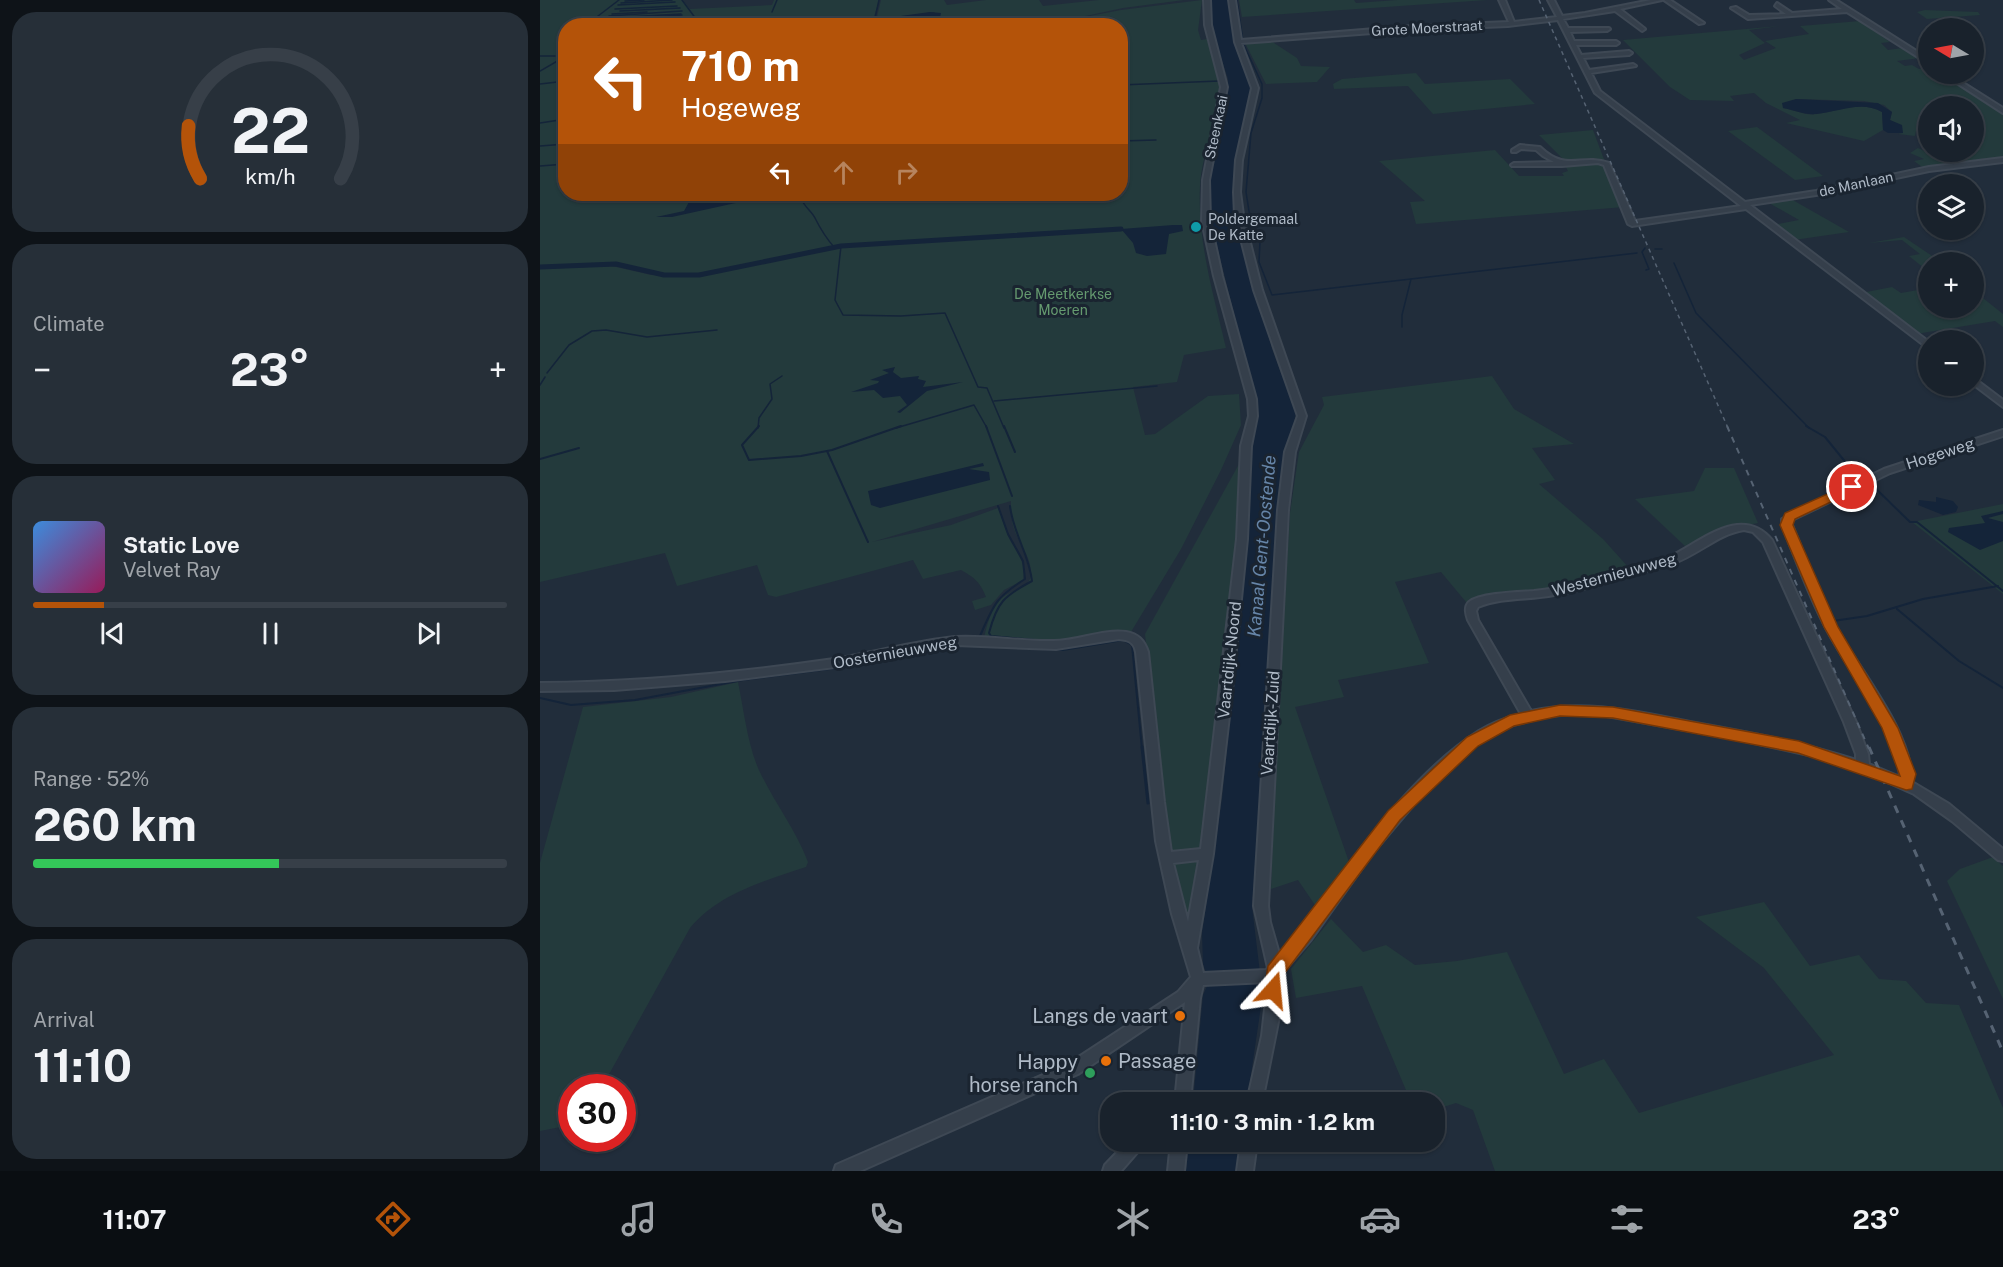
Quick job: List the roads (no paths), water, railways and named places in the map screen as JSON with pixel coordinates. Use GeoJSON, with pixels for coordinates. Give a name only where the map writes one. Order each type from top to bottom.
{"type":"FeatureCollection","features":[{"type":"Feature","properties":{"kind":"street","name":"Steenkaai"},"geometry":{"type":"LineString","coordinates":[[1206,221],[1206,180],[1224,87],[1208,25],[1207,0]]}},
{"type":"Feature","properties":{"kind":"street","name":"Vaartdijk-Zuid"},"geometry":{"type":"LineString","coordinates":[[1232,0],[1238,42],[1255,88],[1238,172],[1238,204],[1247,249],[1275,343],[1299,401],[1302,416],[1290,452],[1286,480],[1262,860],[1261,917],[1275,972],[1268,1036],[1257,1092]]}},
{"type":"Feature","properties":{"kind":"street"},"geometry":{"type":"LineString","coordinates":[[1502,0],[1512,23]]}},
{"type":"Feature","properties":{"kind":"street"},"geometry":{"type":"LineString","coordinates":[[1551,0],[1586,72],[1600,95],[1918,338]]}},
{"type":"Feature","properties":{"kind":"street","name":"Grote Moerstraat"},"geometry":{"type":"LineString","coordinates":[[1238,42],[1419,27],[1512,23],[1561,18],[1659,0]]}},
{"type":"Feature","properties":{"kind":"street"},"geometry":{"type":"LineString","coordinates":[[1668,0],[1701,23]]}},
{"type":"Feature","properties":{"kind":"street"},"geometry":{"type":"LineString","coordinates":[[1832,0],[1918,55]]}},
{"type":"Feature","properties":{"kind":"street"},"geometry":{"type":"LineString","coordinates":[[1776,5],[1791,15]]}},
{"type":"Feature","properties":{"kind":"street"},"geometry":{"type":"LineString","coordinates":[[1734,8],[1748,17],[1847,10]]}},
{"type":"Feature","properties":{"kind":"street"},"geometry":{"type":"LineString","coordinates":[[1616,9],[1642,29]]}},
{"type":"Feature","properties":{"kind":"street"},"geometry":{"type":"LineString","coordinates":[[1566,30],[1607,29]]}},
{"type":"Feature","properties":{"kind":"street"},"geometry":{"type":"LineString","coordinates":[[1572,43],[1616,42]]}},
{"type":"Feature","properties":{"kind":"street"},"geometry":{"type":"LineString","coordinates":[[1579,57],[1629,53]]}},
{"type":"Feature","properties":{"kind":"street"},"geometry":{"type":"LineString","coordinates":[[1586,72],[1633,66]]}},
{"type":"Feature","properties":{"kind":"street"},"geometry":{"type":"LineString","coordinates":[[1961,84],[2003,111]]}},
{"type":"Feature","properties":{"kind":"street"},"geometry":{"type":"LineString","coordinates":[[1514,151],[1520,147],[1538,148],[1545,155],[1562,164]]}},
{"type":"Feature","properties":{"kind":"street","name":"de Manlaan"},"geometry":{"type":"LineString","coordinates":[[1746,206],[1927,169],[2003,160]]}},
{"type":"Feature","properties":{"kind":"street"},"geometry":{"type":"LineString","coordinates":[[1514,165],[1595,161],[1607,164],[1632,224],[1746,206]]}},
{"type":"Feature","properties":{"kind":"street","name":"Vaartdijk-Noord"},"geometry":{"type":"LineString","coordinates":[[1184,1092],[1193,998],[1198,979],[1190,948],[1207,854],[1242,539],[1245,456],[1253,416],[1252,399],[1218,276],[1206,221]]}},
{"type":"Feature","properties":{"kind":"street"},"geometry":{"type":"LineString","coordinates":[[1984,389],[2003,404]]}},
{"type":"Feature","properties":{"kind":"street","name":"Hogeweg"},"geometry":{"type":"LineString","coordinates":[[1906,784],[1908,774],[1890,728],[1831,627],[1787,525],[1787,519],[1887,471],[2003,433]]}},
{"type":"Feature","properties":{"kind":"street","name":"Westernieuwweg"},"geometry":{"type":"LineString","coordinates":[[1528,716],[1473,620],[1471,610],[1473,605],[1486,600],[1552,592],[1673,560],[1718,534],[1748,528],[1760,533],[1767,540],[1850,722],[1863,768]]}},
{"type":"Feature","properties":{"kind":"street","name":"Oosternieuwweg"},"geometry":{"type":"LineString","coordinates":[[540,687],[604,687],[689,680],[834,663],[953,641],[981,640],[1054,645],[1120,636],[1132,638],[1139,643],[1142,652],[1167,858],[1178,909],[1190,948]]}},
{"type":"Feature","properties":{"kind":"street"},"geometry":{"type":"LineString","coordinates":[[842,1171],[1073,1068],[1183,996],[1198,979],[1263,978],[1275,972],[1394,816],[1472,741],[1498,726],[1528,716],[1577,710],[1613,712],[1779,743],[1863,768],[1906,784],[1941,806],[2003,856]]}},
{"type":"Feature","properties":{"kind":"street"},"geometry":{"type":"LineString","coordinates":[[1167,858],[1207,854]]}},
{"type":"Feature","properties":{"kind":"street"},"geometry":{"type":"LineString","coordinates":[[1112,1171],[1128,1152]]}},
{"type":"Feature","properties":{"kind":"street"},"geometry":{"type":"LineString","coordinates":[[1176,1171],[1178,1152]]}},
{"type":"Feature","properties":{"kind":"street"},"geometry":{"type":"LineString","coordinates":[[1245,1171],[1248,1152]]}},
{"type":"Feature","properties":{"kind":"water","name":"Kanaal Gent-Oostende"},"geometry":{"type":"Polygon","coordinates":[[[1210,0],[1229,0],[1236,50],[1252,89],[1234,175],[1235,216],[1272,349],[1296,413],[1282,481],[1252,907],[1261,981],[1261,1006],[1248,1092],[1194,1092],[1203,995],[1209,982],[1203,964],[1202,933],[1222,799],[1249,525],[1252,453],[1258,409],[1212,226],[1210,181],[1227,100],[1228,79],[1214,36],[1210,0]]]}},
{"type":"Feature","properties":{"kind":"water"},"geometry":{"type":"Polygon","coordinates":[[[930,12],[941,13],[940,18],[886,18],[930,12]]]}},
{"type":"Feature","properties":{"kind":"water"},"geometry":{"type":"Polygon","coordinates":[[[1796,99],[1878,103],[1892,112],[1890,120],[1902,125],[1903,133],[1888,133],[1883,130],[1882,112],[1866,107],[1812,114],[1783,108],[1782,103],[1796,99]]]}},
{"type":"Feature","properties":{"kind":"water"},"geometry":{"type":"Polygon","coordinates":[[[686,201],[744,201],[672,217],[656,217],[684,211],[689,202],[686,201]]]}},
{"type":"Feature","properties":{"kind":"water"},"geometry":{"type":"Polygon","coordinates":[[[1182,225],[1183,231],[1169,234],[1166,254],[1147,256],[1136,253],[1133,243],[1121,229],[1182,225]]]}},
{"type":"Feature","properties":{"kind":"water"},"geometry":{"type":"Polygon","coordinates":[[[895,367],[893,372],[901,378],[919,376],[918,379],[926,381],[923,387],[963,382],[927,391],[900,413],[897,412],[907,405],[900,396],[883,398],[874,390],[851,392],[878,383],[879,381],[870,380],[889,373],[882,370],[895,367]]]}},
{"type":"Feature","properties":{"kind":"water"},"geometry":{"type":"Polygon","coordinates":[[[983,463],[984,466],[969,469],[989,472],[990,480],[880,508],[871,505],[868,491],[983,463]]]}},
{"type":"Feature","properties":{"kind":"water"},"geometry":{"type":"Polygon","coordinates":[[[1936,497],[1953,501],[1958,507],[1956,512],[1943,515],[1918,505],[1919,500],[1936,502],[1936,497]]]}},
{"type":"Feature","properties":{"kind":"water"},"geometry":{"type":"Polygon","coordinates":[[[2003,511],[2003,514],[1988,518],[2003,522],[2003,541],[1980,550],[1948,532],[1949,528],[1985,523],[1981,516],[2003,511]]]}},
{"type":"Feature","properties":{"kind":"water"},"geometry":{"type":"Polygon","coordinates":[[[1188,1152],[1239,1152],[1236,1171],[1186,1171],[1188,1152]]]}},
{"type":"Feature","properties":{"kind":"waterway"},"geometry":{"type":"LineString","coordinates":[[595,18],[619,0]]}},
{"type":"Feature","properties":{"kind":"waterway"},"geometry":{"type":"LineString","coordinates":[[625,1],[644,0]]}},
{"type":"Feature","properties":{"kind":"waterway"},"geometry":{"type":"LineString","coordinates":[[621,3],[672,0]]}},
{"type":"Feature","properties":{"kind":"waterway"},"geometry":{"type":"LineString","coordinates":[[682,0],[695,18]]}},
{"type":"Feature","properties":{"kind":"waterway"},"geometry":{"type":"LineString","coordinates":[[772,12],[777,0]]}},
{"type":"Feature","properties":{"kind":"waterway"},"geometry":{"type":"LineString","coordinates":[[875,18],[879,0]]}},
{"type":"Feature","properties":{"kind":"waterway"},"geometry":{"type":"LineString","coordinates":[[1237,0],[1243,41]]}},
{"type":"Feature","properties":{"kind":"waterway"},"geometry":{"type":"LineString","coordinates":[[618,5],[675,2]]}},
{"type":"Feature","properties":{"kind":"waterway"},"geometry":{"type":"LineString","coordinates":[[615,9],[677,6]]}},
{"type":"Feature","properties":{"kind":"waterway"},"geometry":{"type":"LineString","coordinates":[[620,11],[680,8]]}},
{"type":"Feature","properties":{"kind":"waterway"},"geometry":{"type":"LineString","coordinates":[[609,16],[682,11]]}},
{"type":"Feature","properties":{"kind":"waterway"},"geometry":{"type":"LineString","coordinates":[[612,14],[647,12]]}},
{"type":"Feature","properties":{"kind":"waterway"},"geometry":{"type":"LineString","coordinates":[[606,18],[681,14]]}},
{"type":"Feature","properties":{"kind":"waterway"},"geometry":{"type":"LineString","coordinates":[[636,18],[682,15]]}},
{"type":"Feature","properties":{"kind":"waterway"},"geometry":{"type":"LineString","coordinates":[[1243,43],[1262,84],[1262,98],[1251,133],[1246,192],[1251,224],[1260,241],[1259,262],[1272,295],[1411,279]]}},
{"type":"Feature","properties":{"kind":"waterway"},"geometry":{"type":"LineString","coordinates":[[540,56],[555,56]]}},
{"type":"Feature","properties":{"kind":"waterway"},"geometry":{"type":"LineString","coordinates":[[540,71],[558,61]]}},
{"type":"Feature","properties":{"kind":"waterway"},"geometry":{"type":"LineString","coordinates":[[1128,85],[1219,81]]}},
{"type":"Feature","properties":{"kind":"waterway"},"geometry":{"type":"LineString","coordinates":[[540,84],[558,82]]}},
{"type":"Feature","properties":{"kind":"waterway"},"geometry":{"type":"LineString","coordinates":[[540,123],[558,120]]}},
{"type":"Feature","properties":{"kind":"waterway"},"geometry":{"type":"LineString","coordinates":[[1128,141],[1156,140]]}},
{"type":"Feature","properties":{"kind":"waterway"},"geometry":{"type":"LineString","coordinates":[[540,146],[558,145]]}},
{"type":"Feature","properties":{"kind":"waterway"},"geometry":{"type":"LineString","coordinates":[[540,166],[558,165]]}},
{"type":"Feature","properties":{"kind":"waterway"},"geometry":{"type":"LineString","coordinates":[[803,201],[834,247]]}},
{"type":"Feature","properties":{"kind":"waterway"},"geometry":{"type":"LineString","coordinates":[[540,267],[616,264],[664,275],[699,275],[841,246],[1121,229]]}},
{"type":"Feature","properties":{"kind":"waterway"},"geometry":{"type":"LineString","coordinates":[[841,246],[835,300],[843,315],[901,316],[945,313],[978,387],[987,388],[1004,428]]}},
{"type":"Feature","properties":{"kind":"waterway"},"geometry":{"type":"LineString","coordinates":[[1645,248],[1642,252],[1649,269],[1646,270]]}},
{"type":"Feature","properties":{"kind":"waterway"},"geometry":{"type":"LineString","coordinates":[[1655,249],[1662,249]]}},
{"type":"Feature","properties":{"kind":"waterway"},"geometry":{"type":"LineString","coordinates":[[1411,279],[1637,253]]}},
{"type":"Feature","properties":{"kind":"waterway"},"geometry":{"type":"LineString","coordinates":[[1674,263],[1696,313],[1808,427]]}},
{"type":"Feature","properties":{"kind":"waterway"},"geometry":{"type":"LineString","coordinates":[[1402,327],[1402,315],[1411,279]]}},
{"type":"Feature","properties":{"kind":"waterway"},"geometry":{"type":"LineString","coordinates":[[547,373],[569,345],[592,331],[606,330],[647,337],[717,330]]}},
{"type":"Feature","properties":{"kind":"waterway"},"geometry":{"type":"LineString","coordinates":[[758,427],[759,418],[772,399],[770,384],[782,376]]}},
{"type":"Feature","properties":{"kind":"waterway"},"geometry":{"type":"LineString","coordinates":[[540,385],[545,377]]}},
{"type":"Feature","properties":{"kind":"waterway"},"geometry":{"type":"LineString","coordinates":[[994,401],[1157,386]]}},
{"type":"Feature","properties":{"kind":"waterway"},"geometry":{"type":"LineString","coordinates":[[896,428],[974,405],[986,427]]}},
{"type":"Feature","properties":{"kind":"waterway"},"geometry":{"type":"LineString","coordinates":[[758,427],[742,445],[749,460],[801,456],[832,450],[901,426]]}},
{"type":"Feature","properties":{"kind":"waterway"},"geometry":{"type":"LineString","coordinates":[[1004,426],[1015,452]]}},
{"type":"Feature","properties":{"kind":"waterway"},"geometry":{"type":"LineString","coordinates":[[986,427],[1012,496]]}},
{"type":"Feature","properties":{"kind":"waterway"},"geometry":{"type":"LineString","coordinates":[[1808,427],[1825,437],[1860,480]]}},
{"type":"Feature","properties":{"kind":"waterway"},"geometry":{"type":"LineString","coordinates":[[1926,461],[1989,441]]}},
{"type":"Feature","properties":{"kind":"waterway"},"geometry":{"type":"LineString","coordinates":[[540,459],[579,448]]}},
{"type":"Feature","properties":{"kind":"waterway"},"geometry":{"type":"LineString","coordinates":[[827,451],[868,542]]}},
{"type":"Feature","properties":{"kind":"waterway"},"geometry":{"type":"LineString","coordinates":[[1872,482],[1870,483],[1910,522],[1917,522],[1997,586]]}},
{"type":"Feature","properties":{"kind":"waterway"},"geometry":{"type":"LineString","coordinates":[[980,636],[996,603],[1007,591],[1025,579],[1023,561],[1008,534],[998,506]]}},
{"type":"Feature","properties":{"kind":"waterway"},"geometry":{"type":"LineString","coordinates":[[1010,506],[1032,581],[1003,601],[995,614],[989,633],[991,636],[1045,641]]}},
{"type":"Feature","properties":{"kind":"waterway"},"geometry":{"type":"LineString","coordinates":[[1833,621],[1867,616],[1923,599],[1997,586]]}},
{"type":"Feature","properties":{"kind":"waterway"},"geometry":{"type":"LineString","coordinates":[[1997,586],[2003,591]]}},
{"type":"Feature","properties":{"kind":"waterway"},"geometry":{"type":"LineString","coordinates":[[1897,609],[1959,661],[2003,688]]}},
{"type":"Feature","properties":{"kind":"waterway"},"geometry":{"type":"LineString","coordinates":[[1001,647],[1063,650],[1123,640],[1132,645],[1142,749]]}},
{"type":"Feature","properties":{"kind":"waterway"},"geometry":{"type":"LineString","coordinates":[[540,698],[571,705],[635,700],[743,680],[869,664],[929,649],[963,645]]}},
{"type":"Feature","properties":{"kind":"waterway"},"geometry":{"type":"LineString","coordinates":[[1142,747],[1148,803]]}},
{"type":"Feature","properties":{"kind":"railway"},"geometry":{"type":"LineString","coordinates":[[1539,0],[1728,428]]}},
{"type":"Feature","properties":{"kind":"railway"},"geometry":{"type":"LineString","coordinates":[[1727,426],[1869,749]]}},
{"type":"Feature","properties":{"kind":"railway"},"geometry":{"type":"LineString","coordinates":[[1869,747],[2003,1052]]}},
{"type":"Feature","properties":{"kind":"place","name":"Poldergemaal De Katte"},"geometry":{"type":"Point","coordinates":[1196,227]}},
{"type":"Feature","properties":{"kind":"place","name":"Langs de vaart"},"geometry":{"type":"Point","coordinates":[1180,1016]}},
{"type":"Feature","properties":{"kind":"place","name":"Passage"},"geometry":{"type":"Point","coordinates":[1106,1061]}},
{"type":"Feature","properties":{"kind":"place","name":"Happy horse ranch"},"geometry":{"type":"Point","coordinates":[1090,1073]}},
{"type":"Feature","properties":{"kind":"park label","name":"De Meetkerkse Moeren"},"geometry":{"type":"Point","coordinates":[1063,302]}}]}
